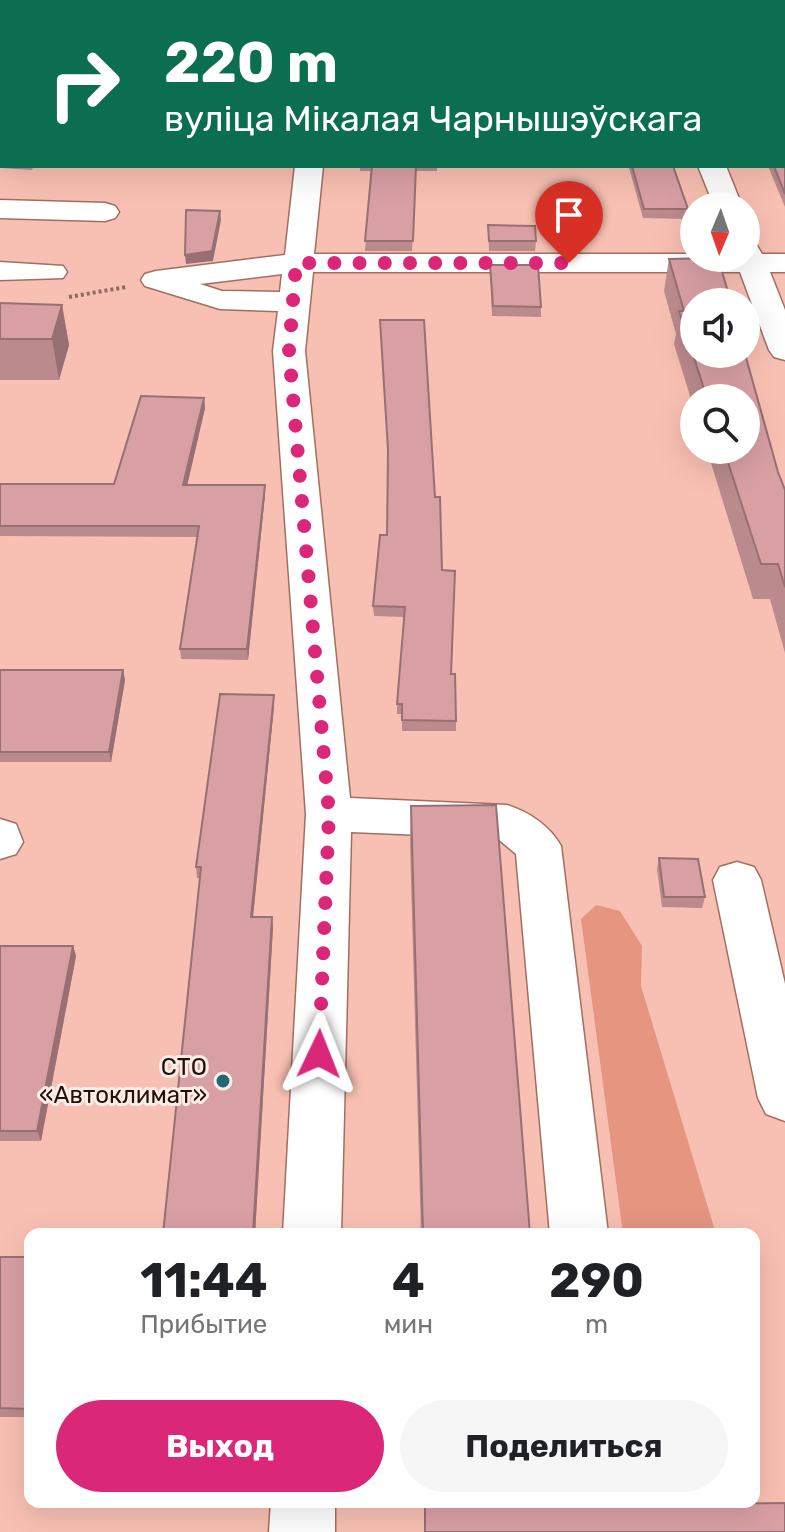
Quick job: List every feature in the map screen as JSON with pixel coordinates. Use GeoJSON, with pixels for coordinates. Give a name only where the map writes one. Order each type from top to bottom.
{"type":"FeatureCollection","features":[{"type":"Feature","properties":{"kind":"street"},"geometry":{"type":"LineString","coordinates":[[309,168],[289,351],[329,814],[312,1228]]}},
{"type":"Feature","properties":{"kind":"street"},"geometry":{"type":"LineString","coordinates":[[713,168],[722,192]]}},
{"type":"Feature","properties":{"kind":"street"},"geometry":{"type":"LineString","coordinates":[[0,209],[105,212]]}},
{"type":"Feature","properties":{"kind":"street"},"geometry":{"type":"LineString","coordinates":[[760,258],[785,263]]}},
{"type":"Feature","properties":{"kind":"street"},"geometry":{"type":"LineString","coordinates":[[295,283],[680,260]]}},
{"type":"Feature","properties":{"kind":"street"},"geometry":{"type":"LineString","coordinates":[[0,271],[52,272]]}},
{"type":"Feature","properties":{"kind":"street"},"geometry":{"type":"LineString","coordinates":[[755,272],[785,350]]}},
{"type":"Feature","properties":{"kind":"street"},"geometry":{"type":"LineString","coordinates":[[329,814],[507,822],[538,846],[578,1228]]}},
{"type":"Feature","properties":{"kind":"street"},"geometry":{"type":"LineString","coordinates":[[737,880],[785,1098]]}},
{"type":"Feature","properties":{"kind":"street"},"geometry":{"type":"LineString","coordinates":[[302,1532],[303,1508]]}},
{"type":"Feature","properties":{"kind":"shaded area"},"geometry":{"type":"Polygon","coordinates":[[[596,905],[620,911],[642,946],[641,986],[714,1228],[622,1228],[581,919],[596,905]]]}},
{"type":"Feature","properties":{"kind":"building"},"geometry":{"type":"Polygon","coordinates":[[[372,168],[416,168],[413,241],[365,241],[372,168]]]}},
{"type":"Feature","properties":{"kind":"building"},"geometry":{"type":"Polygon","coordinates":[[[633,168],[674,168],[682,192],[680,209],[644,209],[633,168]]]}},
{"type":"Feature","properties":{"kind":"building"},"geometry":{"type":"Polygon","coordinates":[[[775,168],[785,168],[785,194],[775,168]]]}},
{"type":"Feature","properties":{"kind":"building"},"geometry":{"type":"Polygon","coordinates":[[[186,210],[220,211],[212,251],[185,255],[186,210]]]}},
{"type":"Feature","properties":{"kind":"building"},"geometry":{"type":"Polygon","coordinates":[[[488,225],[535,226],[536,241],[489,241],[488,225]]]}},
{"type":"Feature","properties":{"kind":"building"},"geometry":{"type":"Polygon","coordinates":[[[669,259],[680,259],[680,272],[722,272],[727,288],[680,288],[680,297],[669,259]]]}},
{"type":"Feature","properties":{"kind":"building"},"geometry":{"type":"Polygon","coordinates":[[[490,265],[538,265],[541,307],[493,306],[490,265]]]}},
{"type":"Feature","properties":{"kind":"building"},"geometry":{"type":"Polygon","coordinates":[[[0,303],[62,305],[52,339],[0,339],[0,303]]]}},
{"type":"Feature","properties":{"kind":"building"},"geometry":{"type":"Polygon","coordinates":[[[380,320],[424,320],[435,497],[440,497],[442,570],[455,571],[451,674],[455,674],[456,721],[402,720],[402,704],[397,704],[405,607],[373,606],[380,535],[387,535],[388,450],[380,320]]]}},
{"type":"Feature","properties":{"kind":"building"},"geometry":{"type":"Polygon","coordinates":[[[697,368],[749,368],[753,384],[702,384],[697,368]]]}},
{"type":"Feature","properties":{"kind":"building"},"geometry":{"type":"Polygon","coordinates":[[[141,396],[204,398],[183,485],[265,485],[247,649],[180,649],[199,526],[0,526],[0,484],[114,484],[141,396]]]}},
{"type":"Feature","properties":{"kind":"building"},"geometry":{"type":"Polygon","coordinates":[[[760,408],[785,490],[785,587],[778,564],[761,564],[729,464],[760,464],[760,408]]]}},
{"type":"Feature","properties":{"kind":"building"},"geometry":{"type":"Polygon","coordinates":[[[0,670],[123,670],[109,752],[0,752],[0,670]]]}},
{"type":"Feature","properties":{"kind":"building","name":"СТО «Автоклимат»"},"geometry":{"type":"Polygon","coordinates":[[[220,694],[274,695],[251,917],[272,917],[253,1228],[164,1228],[201,867],[196,867],[220,694]]]}},
{"type":"Feature","properties":{"kind":"building"},"geometry":{"type":"Polygon","coordinates":[[[496,805],[530,1228],[423,1228],[411,806],[496,805]]]}},
{"type":"Feature","properties":{"kind":"building"},"geometry":{"type":"Polygon","coordinates":[[[659,858],[698,859],[705,897],[664,897],[659,858]]]}},
{"type":"Feature","properties":{"kind":"building"},"geometry":{"type":"Polygon","coordinates":[[[0,946],[73,946],[37,1131],[0,1131],[0,946]]]}},
{"type":"Feature","properties":{"kind":"building"},"geometry":{"type":"Polygon","coordinates":[[[0,1257],[24,1257],[24,1409],[0,1408],[0,1257]]]}},
{"type":"Feature","properties":{"kind":"building"},"geometry":{"type":"Polygon","coordinates":[[[760,1503],[785,1503],[785,1532],[425,1532],[425,1508],[760,1508],[760,1503]]]}},
{"type":"Feature","properties":{"kind":"place","name":"СТО «Автоклимат»"},"geometry":{"type":"Point","coordinates":[223,1081]}},
{"type":"Feature","properties":{"kind":"route"},"geometry":{"type":"LineString","coordinates":[[319,1054],[329,814],[289,351],[296,263],[569,263]]}}]}
